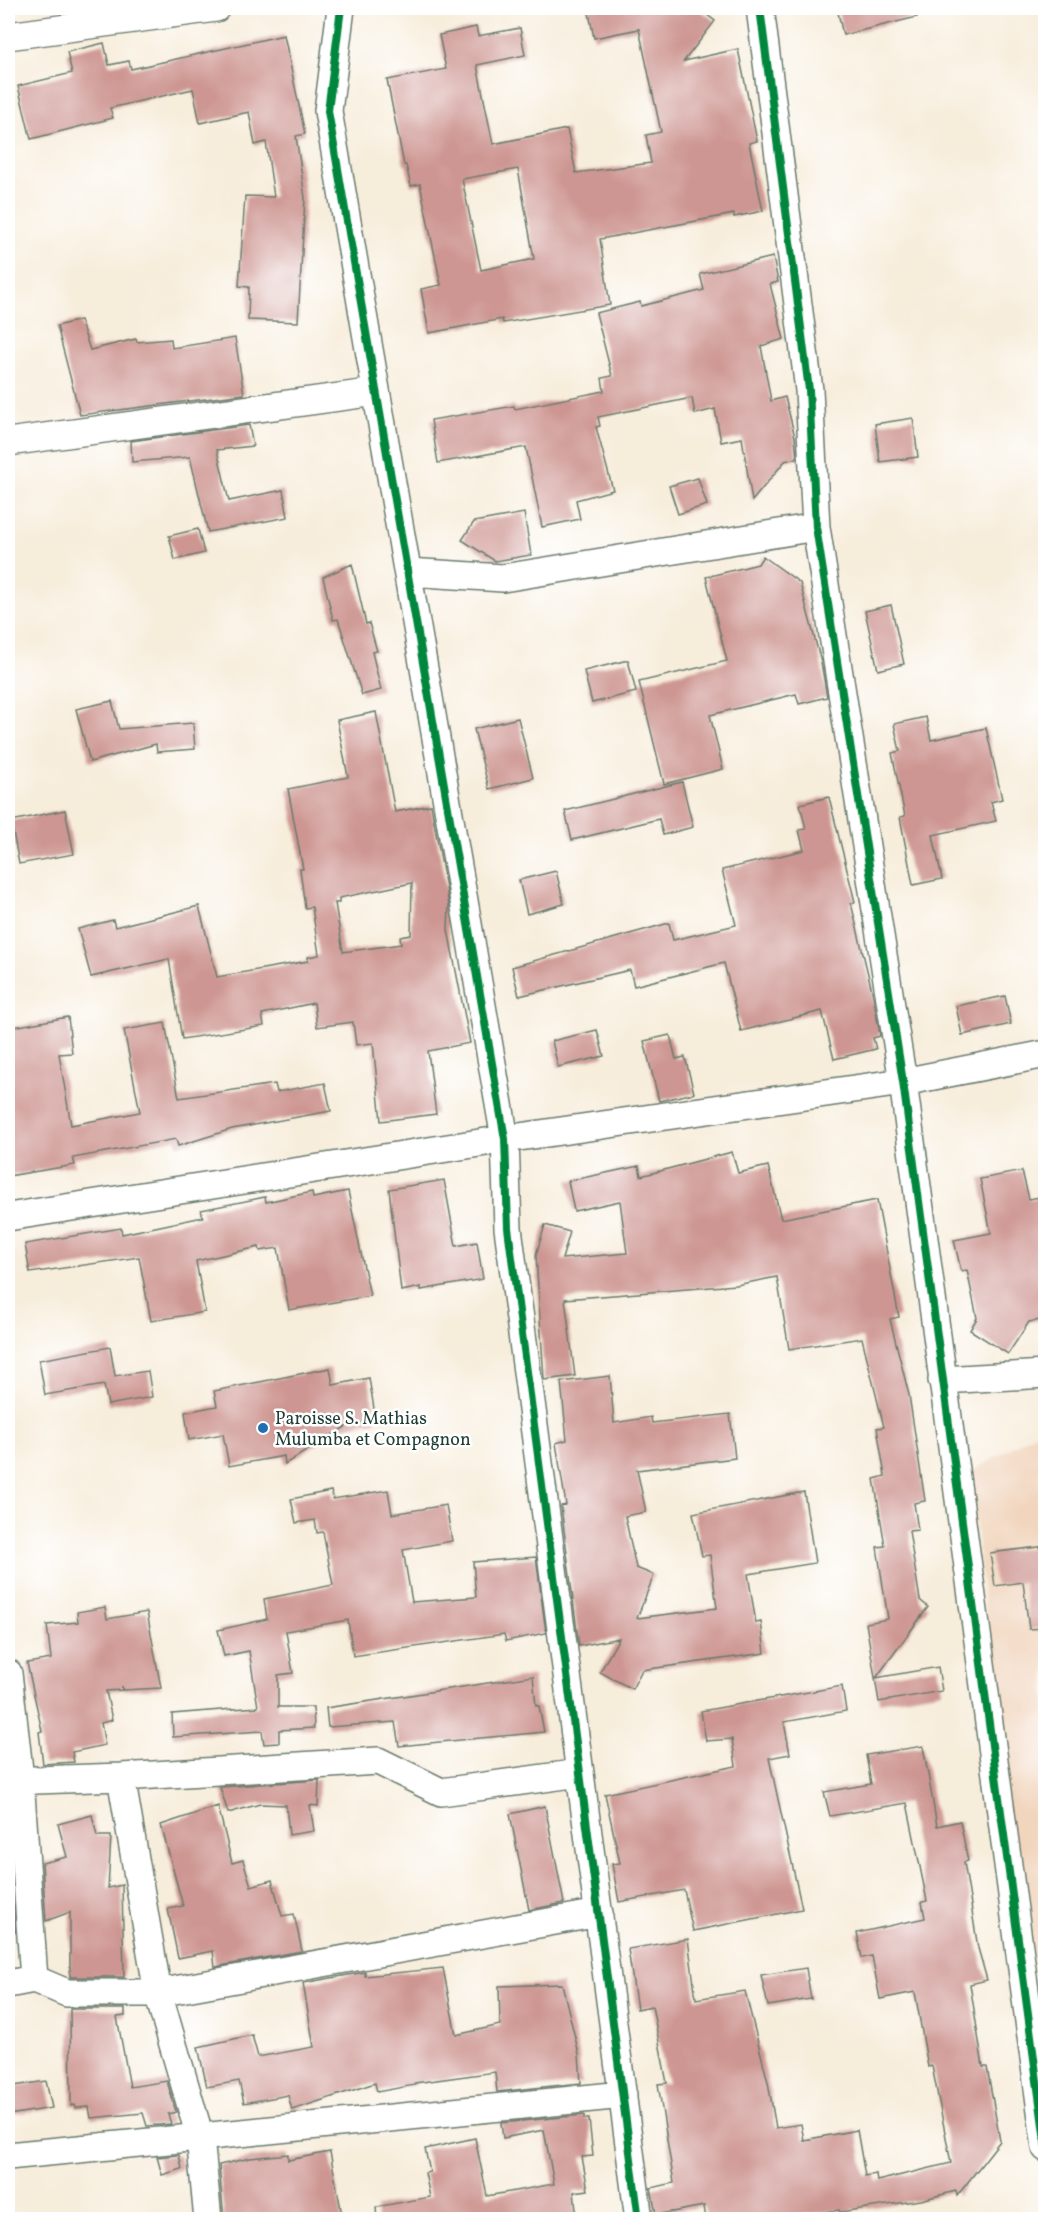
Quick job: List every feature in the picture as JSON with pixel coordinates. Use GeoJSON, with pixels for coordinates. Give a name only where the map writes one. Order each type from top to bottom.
{"type":"FeatureCollection","features":[{"type":"Feature","properties":{"kind":"street"},"geometry":{"type":"LineString","coordinates":[[8,36],[216,8]]}},
{"type":"Feature","properties":{"kind":"street"},"geometry":{"type":"LineString","coordinates":[[341,8],[328,111],[506,1139],[508,1228],[639,2220]]}},
{"type":"Feature","properties":{"kind":"street"},"geometry":{"type":"LineString","coordinates":[[760,8],[809,390],[816,527],[903,1082],[1046,2148]]}},
{"type":"Feature","properties":{"kind":"street"},"geometry":{"type":"LineString","coordinates":[[8,442],[376,392]]}},
{"type":"Feature","properties":{"kind":"street"},"geometry":{"type":"LineString","coordinates":[[408,572],[503,578],[816,527]]}},
{"type":"Feature","properties":{"kind":"street"},"geometry":{"type":"LineString","coordinates":[[8,1217],[506,1139],[903,1082],[1046,1054]]}},
{"type":"Feature","properties":{"kind":"street"},"geometry":{"type":"LineString","coordinates":[[942,1380],[1046,1374]]}},
{"type":"Feature","properties":{"kind":"street"},"geometry":{"type":"LineString","coordinates":[[8,1673],[14,1780],[34,1979]]}},
{"type":"Feature","properties":{"kind":"street"},"geometry":{"type":"LineString","coordinates":[[14,1780],[120,1777],[378,1761],[441,1792],[580,1773]]}},
{"type":"Feature","properties":{"kind":"street"},"geometry":{"type":"LineString","coordinates":[[120,1777],[158,1993],[200,2137],[208,2220]]}},
{"type":"Feature","properties":{"kind":"street"},"geometry":{"type":"LineString","coordinates":[[8,1984],[34,1979],[66,1993],[158,1993],[599,1913]]}},
{"type":"Feature","properties":{"kind":"street"},"geometry":{"type":"LineString","coordinates":[[8,2156],[623,2096]]}},
{"type":"Feature","properties":{"kind":"shaded area"},"geometry":{"type":"Polygon","coordinates":[[[1045,1427],[1045,2023],[1011,1845],[970,1473],[1045,1427]]]}},
{"type":"Feature","properties":{"kind":"building"},"geometry":{"type":"Polygon","coordinates":[[[588,8],[698,8],[715,21],[684,61],[738,49],[757,141],[749,143],[763,211],[734,217],[734,214],[600,239],[610,305],[503,323],[502,319],[429,333],[421,289],[441,285],[420,184],[411,186],[406,165],[404,165],[387,80],[446,69],[439,35],[476,27],[478,36],[520,28],[525,55],[477,65],[493,144],[567,129],[576,173],[651,163],[646,135],[661,132],[639,29],[594,38],[588,8]],[[518,169],[462,179],[481,270],[534,259],[518,169]]]}},
{"type":"Feature","properties":{"kind":"building"},"geometry":{"type":"Polygon","coordinates":[[[837,8],[915,8],[917,17],[843,35],[837,8]]]}},
{"type":"Feature","properties":{"kind":"building"},"geometry":{"type":"Polygon","coordinates":[[[284,35],[305,134],[296,136],[305,198],[298,322],[248,320],[249,287],[239,286],[245,196],[274,197],[266,142],[255,145],[249,112],[200,123],[193,89],[110,108],[113,118],[31,139],[18,86],[72,73],[67,52],[104,43],[109,65],[129,61],[131,69],[284,35]]]}},
{"type":"Feature","properties":{"kind":"building"},"geometry":{"type":"Polygon","coordinates":[[[773,257],[778,282],[770,284],[784,339],[761,346],[771,401],[785,397],[795,437],[797,458],[785,461],[752,501],[742,438],[721,442],[715,409],[695,414],[692,398],[598,417],[600,426],[596,427],[613,490],[576,500],[580,519],[542,527],[526,447],[438,463],[431,420],[514,406],[515,409],[604,391],[602,378],[612,376],[596,313],[640,302],[641,306],[704,290],[700,274],[773,257]]]}},
{"type":"Feature","properties":{"kind":"building"},"geometry":{"type":"Polygon","coordinates":[[[80,320],[90,350],[136,339],[137,342],[171,339],[172,348],[235,338],[244,394],[80,415],[57,326],[80,320]]]}},
{"type":"Feature","properties":{"kind":"building"},"geometry":{"type":"Polygon","coordinates":[[[913,418],[918,457],[880,462],[875,424],[913,418]]]}},
{"type":"Feature","properties":{"kind":"building"},"geometry":{"type":"Polygon","coordinates":[[[249,425],[253,446],[217,450],[229,501],[283,490],[288,517],[208,532],[190,457],[132,462],[131,441],[249,425]]]}},
{"type":"Feature","properties":{"kind":"building"},"geometry":{"type":"Polygon","coordinates":[[[698,478],[707,505],[678,514],[669,486],[698,478]]]}},
{"type":"Feature","properties":{"kind":"building"},"geometry":{"type":"Polygon","coordinates":[[[524,513],[531,555],[495,561],[462,540],[474,522],[524,513]]]}},
{"type":"Feature","properties":{"kind":"building"},"geometry":{"type":"Polygon","coordinates":[[[198,529],[204,553],[175,560],[169,536],[198,529]]]}},
{"type":"Feature","properties":{"kind":"building"},"geometry":{"type":"Polygon","coordinates":[[[763,556],[800,583],[821,662],[827,697],[799,704],[796,694],[710,715],[723,769],[664,784],[639,682],[727,661],[706,577],[758,564],[763,556]]]}},
{"type":"Feature","properties":{"kind":"building"},"geometry":{"type":"Polygon","coordinates":[[[352,564],[366,624],[369,623],[377,651],[372,652],[381,690],[362,695],[338,619],[333,620],[323,577],[352,564]]]}},
{"type":"Feature","properties":{"kind":"building"},"geometry":{"type":"Polygon","coordinates":[[[891,605],[904,664],[878,670],[865,611],[891,605]]]}},
{"type":"Feature","properties":{"kind":"building"},"geometry":{"type":"Polygon","coordinates":[[[628,660],[636,692],[592,703],[584,671],[628,660]]]}},
{"type":"Feature","properties":{"kind":"building"},"geometry":{"type":"Polygon","coordinates":[[[112,701],[119,729],[193,723],[195,749],[157,752],[156,744],[90,762],[76,709],[112,701]]]}},
{"type":"Feature","properties":{"kind":"building"},"geometry":{"type":"Polygon","coordinates":[[[376,712],[395,812],[431,805],[449,905],[448,930],[470,1043],[428,1051],[436,1114],[381,1121],[373,1043],[356,1045],[353,1022],[317,1027],[314,1003],[262,1014],[264,1026],[182,1039],[169,959],[91,977],[78,929],[113,920],[115,927],[199,906],[217,977],[308,961],[308,957],[319,955],[312,907],[305,908],[300,869],[303,869],[288,789],[348,777],[337,720],[376,712]],[[412,883],[339,898],[339,903],[335,903],[343,952],[401,944],[400,937],[411,935],[412,883]]]}},
{"type":"Feature","properties":{"kind":"building"},"geometry":{"type":"Polygon","coordinates":[[[926,717],[931,740],[986,728],[1002,799],[991,802],[996,821],[933,835],[942,879],[913,885],[900,817],[905,816],[892,753],[900,751],[894,724],[926,717]]]}},
{"type":"Feature","properties":{"kind":"building"},"geometry":{"type":"Polygon","coordinates":[[[518,718],[533,778],[489,789],[474,729],[518,718]]]}},
{"type":"Feature","properties":{"kind":"building"},"geometry":{"type":"Polygon","coordinates":[[[682,782],[693,827],[663,835],[659,819],[572,840],[565,811],[682,782]]]}},
{"type":"Feature","properties":{"kind":"building"},"geometry":{"type":"Polygon","coordinates":[[[829,797],[855,902],[851,903],[873,995],[880,1036],[873,1038],[876,1049],[834,1059],[822,1011],[741,1031],[724,963],[634,986],[630,970],[519,996],[512,967],[669,923],[673,940],[736,925],[722,870],[804,850],[799,830],[806,829],[800,804],[829,797]]]}},
{"type":"Feature","properties":{"kind":"building"},"geometry":{"type":"Polygon","coordinates":[[[65,810],[74,854],[19,864],[11,821],[65,810]]]}},
{"type":"Feature","properties":{"kind":"building"},"geometry":{"type":"Polygon","coordinates":[[[556,871],[564,904],[527,914],[519,880],[556,871]]]}},
{"type":"Feature","properties":{"kind":"building"},"geometry":{"type":"Polygon","coordinates":[[[1005,996],[1011,1024],[962,1035],[956,1006],[1005,996]]]}},
{"type":"Feature","properties":{"kind":"building"},"geometry":{"type":"Polygon","coordinates":[[[68,1017],[72,1053],[59,1054],[71,1125],[140,1112],[124,1030],[165,1023],[179,1098],[275,1084],[277,1092],[325,1083],[331,1111],[232,1129],[178,1146],[176,1139],[73,1158],[75,1165],[8,1176],[8,1028],[68,1017]]]}},
{"type":"Feature","properties":{"kind":"building"},"geometry":{"type":"Polygon","coordinates":[[[597,1030],[604,1056],[558,1067],[552,1041],[597,1030]]]}},
{"type":"Feature","properties":{"kind":"building"},"geometry":{"type":"Polygon","coordinates":[[[670,1035],[676,1059],[685,1057],[694,1093],[659,1101],[644,1041],[670,1035]]]}},
{"type":"Feature","properties":{"kind":"building"},"geometry":{"type":"Polygon","coordinates":[[[732,1152],[738,1173],[768,1166],[781,1219],[877,1200],[899,1317],[890,1319],[909,1395],[925,1501],[914,1503],[918,1530],[909,1531],[920,1600],[928,1607],[876,1678],[938,1667],[942,1691],[879,1702],[866,1623],[888,1619],[877,1547],[885,1546],[874,1479],[885,1476],[877,1428],[884,1427],[862,1338],[789,1349],[777,1277],[736,1285],[565,1299],[575,1376],[544,1380],[536,1255],[545,1225],[570,1232],[562,1259],[627,1253],[620,1201],[574,1211],[568,1181],[639,1166],[641,1176],[732,1152]]]}},
{"type":"Feature","properties":{"kind":"building"},"geometry":{"type":"Polygon","coordinates":[[[1022,1171],[1029,1199],[1046,1196],[1046,1319],[1029,1322],[1008,1354],[970,1330],[977,1318],[967,1270],[961,1271],[954,1240],[991,1233],[980,1179],[1022,1171]]]}},
{"type":"Feature","properties":{"kind":"building"},"geometry":{"type":"Polygon","coordinates":[[[444,1180],[456,1246],[477,1242],[483,1279],[421,1290],[421,1287],[401,1291],[389,1189],[444,1180]]]}},
{"type":"Feature","properties":{"kind":"building"},"geometry":{"type":"Polygon","coordinates":[[[348,1191],[370,1296],[289,1310],[278,1248],[260,1251],[259,1247],[196,1261],[205,1312],[151,1321],[139,1257],[30,1273],[25,1244],[121,1228],[122,1234],[203,1217],[201,1210],[265,1197],[266,1202],[312,1192],[313,1198],[348,1191]]]}},
{"type":"Feature","properties":{"kind":"building"},"geometry":{"type":"Polygon","coordinates":[[[110,1347],[115,1376],[148,1371],[152,1397],[108,1405],[104,1385],[45,1395],[39,1360],[110,1347]]]}},
{"type":"Feature","properties":{"kind":"building"},"geometry":{"type":"Polygon","coordinates":[[[330,1368],[333,1385],[369,1378],[376,1421],[347,1426],[285,1464],[284,1456],[229,1466],[223,1434],[189,1440],[185,1412],[217,1406],[214,1391],[330,1368]]]}},
{"type":"Feature","properties":{"kind":"building"},"geometry":{"type":"Polygon","coordinates":[[[610,1376],[614,1423],[651,1417],[652,1423],[730,1414],[735,1458],[637,1470],[646,1512],[625,1516],[636,1568],[654,1575],[637,1618],[717,1608],[710,1555],[702,1556],[693,1513],[804,1492],[815,1563],[748,1574],[756,1623],[761,1622],[765,1653],[642,1670],[632,1689],[600,1672],[619,1638],[579,1646],[561,1506],[566,1505],[556,1443],[567,1440],[561,1382],[610,1376]]]}},
{"type":"Feature","properties":{"kind":"building"},"geometry":{"type":"Polygon","coordinates":[[[388,1490],[392,1514],[446,1505],[452,1541],[403,1550],[412,1602],[476,1597],[473,1562],[536,1557],[546,1633],[506,1641],[504,1634],[353,1656],[348,1620],[286,1631],[293,1673],[278,1675],[278,1707],[313,1707],[314,1728],[279,1730],[279,1743],[264,1744],[262,1731],[173,1737],[172,1714],[258,1707],[249,1651],[224,1656],[218,1630],[267,1619],[264,1599],[333,1585],[323,1532],[317,1533],[315,1520],[296,1523],[291,1499],[331,1491],[333,1499],[388,1490]]]}},
{"type":"Feature","properties":{"kind":"building"},"geometry":{"type":"Polygon","coordinates":[[[1046,1546],[1046,1628],[1029,1629],[1023,1582],[995,1586],[990,1553],[1046,1546]]]}},
{"type":"Feature","properties":{"kind":"building"},"geometry":{"type":"Polygon","coordinates":[[[105,1607],[107,1619],[147,1612],[161,1688],[123,1690],[122,1686],[122,1690],[106,1691],[112,1720],[101,1723],[105,1745],[72,1752],[74,1762],[43,1764],[39,1732],[42,1731],[27,1663],[51,1659],[47,1625],[78,1622],[77,1612],[105,1607]]]}},
{"type":"Feature","properties":{"kind":"building"},"geometry":{"type":"Polygon","coordinates":[[[533,1676],[536,1706],[539,1706],[544,1732],[399,1746],[395,1722],[328,1727],[326,1708],[533,1676]]]}},
{"type":"Feature","properties":{"kind":"building"},"geometry":{"type":"Polygon","coordinates":[[[842,1686],[846,1711],[784,1722],[790,1754],[769,1758],[802,1909],[693,1931],[684,1890],[619,1902],[612,1864],[620,1863],[605,1794],[736,1766],[732,1739],[706,1741],[701,1711],[842,1686]]]}},
{"type":"Feature","properties":{"kind":"building"},"geometry":{"type":"Polygon","coordinates":[[[923,1746],[937,1826],[960,1821],[968,1861],[964,1862],[978,1948],[987,1980],[970,1984],[983,2067],[987,2067],[1000,2141],[957,2196],[956,2191],[921,2200],[772,2220],[706,2220],[704,2206],[656,2215],[651,2188],[674,2183],[658,2084],[667,2083],[652,2006],[637,2009],[628,1949],[688,1939],[696,1999],[745,1991],[768,2082],[776,2128],[801,2124],[804,2140],[857,2130],[865,2176],[876,2174],[877,2181],[951,2163],[932,2066],[928,2067],[915,1992],[880,1999],[872,1956],[862,1958],[857,1933],[925,1918],[922,1902],[927,1901],[907,1803],[830,1816],[824,1792],[871,1784],[866,1755],[923,1746]]]}},
{"type":"Feature","properties":{"kind":"building"},"geometry":{"type":"Polygon","coordinates":[[[319,1780],[318,1806],[310,1805],[314,1831],[289,1835],[286,1805],[260,1804],[228,1813],[220,1787],[319,1780]]]}},
{"type":"Feature","properties":{"kind":"building"},"geometry":{"type":"Polygon","coordinates":[[[218,1806],[232,1863],[243,1860],[251,1886],[272,1880],[282,1916],[294,1914],[302,1951],[215,1967],[213,1951],[178,1958],[168,1909],[183,1906],[161,1825],[218,1806]]]}},
{"type":"Feature","properties":{"kind":"building"},"geometry":{"type":"Polygon","coordinates":[[[545,1806],[564,1903],[529,1910],[510,1814],[545,1806]]]}},
{"type":"Feature","properties":{"kind":"building"},"geometry":{"type":"Polygon","coordinates":[[[92,1815],[97,1836],[111,1836],[108,1888],[122,1885],[124,1977],[70,1977],[70,1912],[46,1921],[42,1863],[67,1857],[58,1824],[92,1815]]]}},
{"type":"Feature","properties":{"kind":"building"},"geometry":{"type":"Polygon","coordinates":[[[13,1904],[15,1932],[8,1935],[8,1905],[13,1904]]]}},
{"type":"Feature","properties":{"kind":"building"},"geometry":{"type":"Polygon","coordinates":[[[443,1968],[456,2035],[500,2025],[499,1986],[562,1984],[579,2054],[581,2083],[497,2092],[495,2072],[415,2083],[415,2085],[377,2092],[375,2083],[292,2110],[288,2095],[244,2103],[239,2081],[207,2087],[198,2047],[252,2035],[258,2057],[314,2047],[303,1983],[365,1972],[365,1976],[443,1968]]]}},
{"type":"Feature","properties":{"kind":"building"},"geometry":{"type":"Polygon","coordinates":[[[806,1968],[811,1999],[768,2006],[761,1975],[806,1968]]]}},
{"type":"Feature","properties":{"kind":"building"},"geometry":{"type":"Polygon","coordinates":[[[70,2009],[125,2009],[125,2016],[117,2017],[130,2087],[167,2081],[176,2112],[168,2114],[171,2124],[147,2126],[143,2113],[91,2118],[89,2107],[71,2106],[70,2009]]]}},
{"type":"Feature","properties":{"kind":"building"},"geometry":{"type":"Polygon","coordinates":[[[46,2081],[52,2108],[8,2115],[8,2087],[46,2081]]]}},
{"type":"Feature","properties":{"kind":"building"},"geometry":{"type":"Polygon","coordinates":[[[584,2115],[584,2119],[589,2119],[593,2156],[582,2157],[588,2190],[574,2192],[577,2220],[377,2220],[376,2207],[430,2197],[425,2173],[430,2172],[425,2149],[475,2138],[487,2196],[554,2184],[544,2130],[503,2138],[501,2123],[584,2115]]]}},
{"type":"Feature","properties":{"kind":"building"},"geometry":{"type":"Polygon","coordinates":[[[330,2152],[343,2220],[224,2220],[219,2165],[250,2158],[288,2154],[288,2160],[330,2152]]]}},
{"type":"Feature","properties":{"kind":"building"},"geometry":{"type":"Polygon","coordinates":[[[179,2155],[182,2169],[162,2175],[157,2157],[179,2155]]]}},
{"type":"Feature","properties":{"kind":"cycle path"},"geometry":{"type":"LineString","coordinates":[[341,8],[328,111],[505,1139],[508,1228],[639,2220]]}},
{"type":"Feature","properties":{"kind":"cycle path"},"geometry":{"type":"LineString","coordinates":[[760,8],[809,390],[816,527],[903,1082],[1046,2148]]}},
{"type":"Feature","properties":{"kind":"place","name":"Paroisse S. Mathias Mulumba et Compagnon"},"geometry":{"type":"Point","coordinates":[263,1428]}}]}
